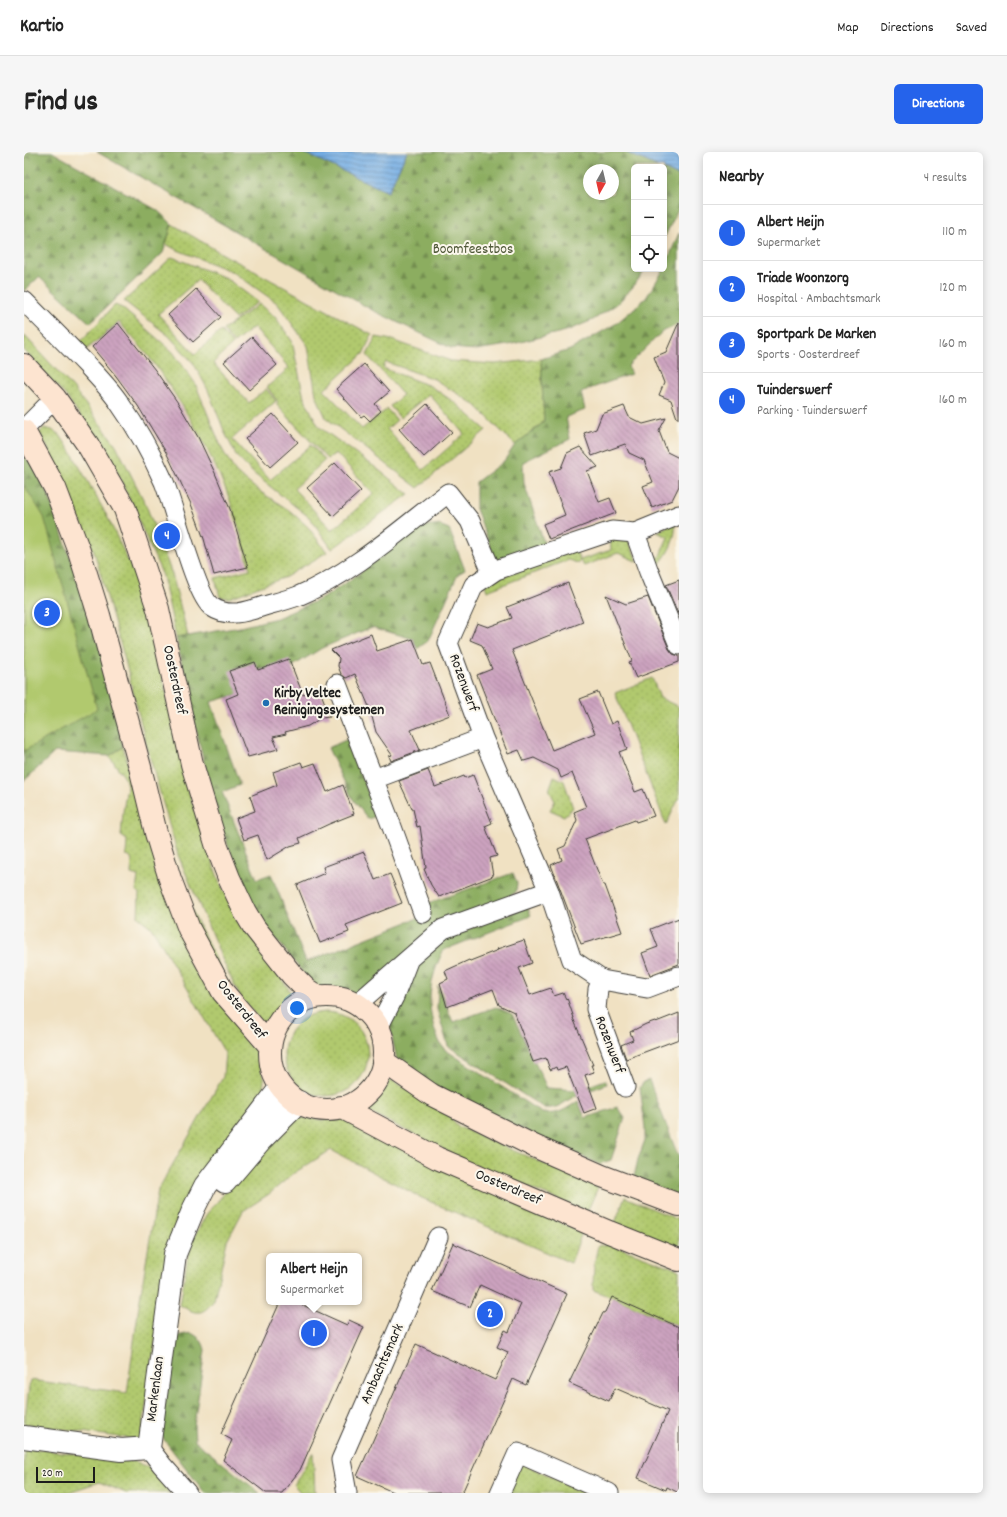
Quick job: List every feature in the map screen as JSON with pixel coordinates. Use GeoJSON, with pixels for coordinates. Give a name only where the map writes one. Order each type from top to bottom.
{"type":"FeatureCollection","features":[{"type":"Feature","properties":{"kind":"main road","name":"Oosterdreef"},"geometry":{"type":"LineString","coordinates":[[24,365],[55,398],[88,445],[125,509],[158,609],[192,764],[217,847],[229,878],[254,927],[292,975],[317,996]]}},
{"type":"Feature","properties":{"kind":"main road","name":"Oosterdreef"},"geometry":{"type":"LineString","coordinates":[[24,430],[55,488],[79,551],[99,615],[164,859],[189,929],[223,992],[270,1046]]}},
{"type":"Feature","properties":{"kind":"main road"},"geometry":{"type":"LineString","coordinates":[[317,996],[338,997],[357,1004],[373,1019],[378,1028],[383,1044],[383,1061],[376,1082],[361,1098],[341,1108],[315,1108],[292,1098],[281,1087],[275,1078],[272,1068],[270,1046],[275,1029],[285,1014],[294,1006],[317,996]]}},
{"type":"Feature","properties":{"kind":"main road"},"geometry":{"type":"LineString","coordinates":[[383,1061],[432,1095],[534,1146],[602,1176],[679,1205]]}},
{"type":"Feature","properties":{"kind":"main road","name":"Oosterdreef"},"geometry":{"type":"LineString","coordinates":[[341,1108],[437,1158],[609,1232],[679,1260]]}},
{"type":"Feature","properties":{"kind":"street"},"geometry":{"type":"LineString","coordinates":[[24,301],[62,338],[120,403],[144,444],[163,482],[172,504],[196,580],[204,599],[211,607],[224,612],[242,613],[297,596],[315,587],[371,553],[448,493],[470,521],[492,572]]}},
{"type":"Feature","properties":{"kind":"street"},"geometry":{"type":"LineString","coordinates":[[24,414],[55,398]]}},
{"type":"Feature","properties":{"kind":"street"},"geometry":{"type":"LineString","coordinates":[[24,430],[55,398]]}},
{"type":"Feature","properties":{"kind":"street","name":"Rozenwerf"},"geometry":{"type":"LineString","coordinates":[[679,515],[635,533],[612,531],[492,572],[474,585],[448,643],[483,738],[549,891],[572,960],[602,980],[647,988],[679,976]]}},
{"type":"Feature","properties":{"kind":"street"},"geometry":{"type":"LineString","coordinates":[[635,533],[679,645]]}},
{"type":"Feature","properties":{"kind":"street"},"geometry":{"type":"LineString","coordinates":[[337,684],[374,779],[423,913]]}},
{"type":"Feature","properties":{"kind":"street"},"geometry":{"type":"LineString","coordinates":[[374,779],[483,738]]}},
{"type":"Feature","properties":{"kind":"street"},"geometry":{"type":"LineString","coordinates":[[357,1004],[443,929],[549,891]]}},
{"type":"Feature","properties":{"kind":"street"},"geometry":{"type":"LineString","coordinates":[[378,1028],[394,997],[408,961]]}},
{"type":"Feature","properties":{"kind":"street","name":"Rozenwerf"},"geometry":{"type":"LineString","coordinates":[[602,980],[598,989],[596,1009],[625,1087]]}},
{"type":"Feature","properties":{"kind":"street","name":"Markenlaan"},"geometry":{"type":"LineString","coordinates":[[149,1448],[175,1254],[205,1186],[281,1087]]}},
{"type":"Feature","properties":{"kind":"street"},"geometry":{"type":"LineString","coordinates":[[194,1208],[220,1189],[260,1141],[299,1102]]}},
{"type":"Feature","properties":{"kind":"street","name":"Ambachtsmark"},"geometry":{"type":"LineString","coordinates":[[347,1493],[341,1460],[438,1237]]}},
{"type":"Feature","properties":{"kind":"street"},"geometry":{"type":"LineString","coordinates":[[24,1437],[121,1450],[149,1448],[187,1493]]}},
{"type":"Feature","properties":{"kind":"street"},"geometry":{"type":"LineString","coordinates":[[500,1493],[518,1453],[609,1493]]}},
{"type":"Feature","properties":{"kind":"green space"},"geometry":{"type":"Polygon","coordinates":[[[24,152],[52,152],[157,210],[172,224],[163,253],[90,323],[39,277],[24,291],[24,152]]]}},
{"type":"Feature","properties":{"kind":"green space","name":"Boomfeestbos"},"geometry":{"type":"Polygon","coordinates":[[[97,152],[302,152],[388,192],[407,152],[625,152],[652,164],[631,164],[631,272],[644,272],[632,288],[617,304],[593,320],[566,331],[508,345],[476,350],[451,348],[372,310],[97,152]]]}},
{"type":"Feature","properties":{"kind":"green space"},"geometry":{"type":"Polygon","coordinates":[[[667,170],[679,176],[679,208],[667,232],[667,170]]]}},
{"type":"Feature","properties":{"kind":"green space"},"geometry":{"type":"Polygon","coordinates":[[[172,224],[221,253],[372,335],[363,354],[324,390],[362,429],[387,409],[397,420],[387,429],[423,470],[464,434],[429,394],[400,418],[390,406],[403,395],[367,355],[376,337],[392,340],[451,361],[495,364],[541,359],[544,422],[515,445],[475,405],[434,379],[386,362],[383,368],[430,386],[454,402],[486,430],[418,488],[326,418],[316,395],[308,346],[277,303],[233,272],[166,244],[172,224]]]}},
{"type":"Feature","properties":{"kind":"green space"},"geometry":{"type":"Polygon","coordinates":[[[679,233],[679,324],[662,332],[628,366],[631,374],[581,392],[585,410],[566,417],[570,439],[523,462],[524,483],[545,546],[497,564],[476,509],[476,482],[504,461],[515,445],[544,422],[541,359],[570,350],[617,323],[646,298],[662,272],[667,272],[667,262],[679,233]]]}},
{"type":"Feature","properties":{"kind":"green space"},"geometry":{"type":"Polygon","coordinates":[[[172,257],[226,278],[258,302],[235,319],[198,280],[158,314],[195,354],[221,331],[233,344],[213,363],[249,403],[266,389],[276,401],[232,439],[270,480],[311,445],[325,460],[294,489],[332,530],[374,494],[336,453],[327,459],[276,404],[278,402],[267,387],[289,368],[254,327],[234,343],[223,330],[259,304],[276,318],[292,341],[304,398],[319,427],[375,467],[409,494],[332,549],[310,518],[253,473],[237,457],[225,433],[208,390],[194,364],[169,336],[124,301],[172,257]]]}},
{"type":"Feature","properties":{"kind":"green space"},"geometry":{"type":"Polygon","coordinates":[[[115,305],[122,308],[173,352],[195,383],[222,449],[236,473],[259,491],[289,510],[308,527],[327,552],[286,577],[229,598],[220,597],[215,578],[250,569],[226,490],[210,454],[180,403],[147,354],[119,322],[86,350],[79,343],[115,305]]]}},
{"type":"Feature","properties":{"kind":"green space"},"geometry":{"type":"Polygon","coordinates":[[[24,335],[74,389],[116,445],[146,505],[172,574],[188,636],[176,638],[163,576],[112,460],[66,396],[24,350],[24,335]]]}},
{"type":"Feature","properties":{"kind":"green space"},"geometry":{"type":"Polygon","coordinates":[[[44,428],[52,430],[60,435],[73,455],[107,516],[134,573],[147,615],[190,796],[217,875],[238,922],[262,949],[293,996],[275,1012],[265,1026],[241,998],[227,970],[178,855],[148,751],[125,660],[94,551],[47,446],[39,433],[44,428]]]}},
{"type":"Feature","properties":{"kind":"green space"},"geometry":{"type":"Polygon","coordinates":[[[24,457],[39,468],[106,660],[123,747],[109,756],[55,752],[24,781],[24,457]]]}},
{"type":"Feature","properties":{"kind":"green space"},"geometry":{"type":"Polygon","coordinates":[[[24,485],[44,517],[97,709],[24,751],[24,485]]]}},
{"type":"Feature","properties":{"kind":"green space"},"geometry":{"type":"Polygon","coordinates":[[[675,522],[674,538],[669,549],[660,563],[653,563],[648,553],[659,558],[668,537],[657,532],[675,522]]]}},
{"type":"Feature","properties":{"kind":"green space"},"geometry":{"type":"Polygon","coordinates":[[[428,525],[439,525],[449,529],[465,570],[458,574],[428,641],[417,649],[413,639],[372,627],[322,648],[293,666],[251,681],[238,694],[211,702],[240,785],[222,792],[257,879],[271,874],[306,962],[423,916],[429,903],[513,873],[517,883],[516,892],[354,997],[333,991],[317,990],[264,924],[232,857],[210,785],[176,638],[240,627],[277,618],[325,597],[357,575],[415,529],[428,525]]]}},
{"type":"Feature","properties":{"kind":"green space"},"geometry":{"type":"Polygon","coordinates":[[[610,538],[628,540],[638,562],[618,553],[584,566],[580,561],[577,563],[568,560],[487,591],[485,585],[493,580],[575,549],[580,560],[611,550],[610,538]]]}},
{"type":"Feature","properties":{"kind":"green space"},"geometry":{"type":"Polygon","coordinates":[[[652,678],[660,698],[679,707],[679,798],[666,825],[615,693],[652,678]]]}},
{"type":"Feature","properties":{"kind":"green space"},"geometry":{"type":"Polygon","coordinates":[[[348,739],[377,816],[368,819],[352,798],[328,748],[348,739]]]}},
{"type":"Feature","properties":{"kind":"green space"},"geometry":{"type":"Polygon","coordinates":[[[123,747],[138,801],[259,1047],[261,1069],[264,1079],[263,1092],[192,1191],[179,1215],[170,1239],[141,1440],[24,1424],[30,1380],[127,1393],[139,1305],[158,1190],[223,1077],[225,1053],[152,928],[138,917],[139,893],[136,891],[138,876],[131,874],[132,859],[126,855],[127,840],[121,836],[127,786],[125,778],[109,756],[123,747]]]}},
{"type":"Feature","properties":{"kind":"green space"},"geometry":{"type":"Polygon","coordinates":[[[554,776],[564,781],[573,808],[564,816],[550,810],[555,801],[549,790],[554,776]]]}},
{"type":"Feature","properties":{"kind":"green space"},"geometry":{"type":"Polygon","coordinates":[[[527,907],[531,915],[528,917],[444,950],[436,966],[430,992],[433,1025],[444,1049],[542,1113],[561,1111],[578,1101],[585,1118],[617,1107],[625,1118],[611,1160],[599,1164],[438,1091],[397,1060],[389,1023],[425,950],[447,937],[527,907]]]}},
{"type":"Feature","properties":{"kind":"green space"},"geometry":{"type":"Polygon","coordinates":[[[438,986],[453,1022],[496,1007],[512,1014],[547,1088],[577,1090],[605,1080],[607,1084],[573,1097],[554,1108],[544,1108],[448,1046],[437,1009],[438,986]]]}},
{"type":"Feature","properties":{"kind":"green space"},"geometry":{"type":"Polygon","coordinates":[[[326,1012],[342,1015],[349,1019],[361,1031],[365,1038],[368,1054],[365,1070],[361,1077],[349,1089],[342,1093],[326,1096],[310,1093],[303,1089],[291,1077],[287,1070],[284,1054],[287,1038],[291,1031],[303,1019],[310,1015],[326,1012]]]}},
{"type":"Feature","properties":{"kind":"green space"},"geometry":{"type":"Polygon","coordinates":[[[391,1080],[441,1107],[459,1127],[598,1187],[587,1212],[470,1163],[368,1111],[391,1080]]]}},
{"type":"Feature","properties":{"kind":"green space"},"geometry":{"type":"Polygon","coordinates":[[[649,1080],[677,1153],[679,1154],[679,1196],[634,1177],[638,1159],[645,1140],[640,1087],[644,1082],[649,1080]]]}},
{"type":"Feature","properties":{"kind":"green space"},"geometry":{"type":"Polygon","coordinates":[[[297,1117],[323,1120],[344,1119],[465,1180],[582,1232],[571,1263],[422,1198],[331,1150],[294,1173],[269,1194],[243,1211],[227,1241],[214,1300],[210,1305],[203,1311],[195,1312],[180,1305],[187,1261],[193,1239],[206,1215],[243,1171],[297,1117]]]}},
{"type":"Feature","properties":{"kind":"green space"},"geometry":{"type":"Polygon","coordinates":[[[625,1197],[679,1220],[679,1252],[614,1225],[625,1197]]]}},
{"type":"Feature","properties":{"kind":"green space"},"geometry":{"type":"Polygon","coordinates":[[[607,1243],[679,1270],[679,1327],[593,1290],[594,1268],[598,1246],[601,1245],[604,1247],[607,1243]]]}},
{"type":"Feature","properties":{"kind":"green space"},"geometry":{"type":"Polygon","coordinates":[[[191,1333],[200,1340],[205,1350],[194,1425],[195,1441],[260,1493],[205,1493],[162,1437],[162,1420],[176,1336],[191,1333]]]}},
{"type":"Feature","properties":{"kind":"green space"},"geometry":{"type":"Polygon","coordinates":[[[29,1448],[137,1462],[149,1468],[170,1493],[126,1493],[99,1482],[66,1493],[24,1493],[24,1449],[29,1448]]]}},
{"type":"Feature","properties":{"kind":"green space"},"geometry":{"type":"Polygon","coordinates":[[[313,1452],[315,1493],[301,1493],[294,1485],[313,1452]]]}},
{"type":"Feature","properties":{"kind":"green space"},"geometry":{"type":"Polygon","coordinates":[[[519,1462],[587,1493],[506,1493],[519,1462]]]}},
{"type":"Feature","properties":{"kind":"water"},"geometry":{"type":"Polygon","coordinates":[[[302,152],[407,152],[388,192],[302,152]]]}},
{"type":"Feature","properties":{"kind":"water"},"geometry":{"type":"Polygon","coordinates":[[[625,152],[679,152],[679,176],[667,170],[667,164],[652,164],[625,152]]]}},
{"type":"Feature","properties":{"kind":"building"},"geometry":{"type":"Polygon","coordinates":[[[196,289],[221,317],[193,342],[168,315],[196,289]]]}},
{"type":"Feature","properties":{"kind":"building"},"geometry":{"type":"Polygon","coordinates":[[[679,322],[679,418],[677,418],[671,400],[659,395],[664,383],[654,357],[666,352],[679,322]]]}},
{"type":"Feature","properties":{"kind":"building"},"geometry":{"type":"Polygon","coordinates":[[[118,323],[155,370],[178,403],[198,437],[230,509],[248,567],[214,575],[204,539],[191,504],[167,454],[138,406],[92,347],[118,323]]]}},
{"type":"Feature","properties":{"kind":"building"},"geometry":{"type":"Polygon","coordinates":[[[252,337],[277,365],[249,390],[224,362],[252,337]]]}},
{"type":"Feature","properties":{"kind":"building"},"geometry":{"type":"Polygon","coordinates":[[[364,364],[389,392],[375,404],[381,411],[370,421],[364,415],[361,417],[336,389],[364,364]]]}},
{"type":"Feature","properties":{"kind":"building"},"geometry":{"type":"Polygon","coordinates":[[[427,404],[452,432],[424,457],[399,429],[427,404]]]}},
{"type":"Feature","properties":{"kind":"building"},"geometry":{"type":"Polygon","coordinates":[[[624,406],[629,417],[643,424],[666,418],[659,431],[667,452],[679,458],[679,486],[672,500],[652,508],[643,486],[653,482],[644,460],[629,453],[625,444],[592,456],[584,433],[596,429],[602,414],[624,406]]]}},
{"type":"Feature","properties":{"kind":"building"},"geometry":{"type":"Polygon","coordinates":[[[273,414],[298,442],[270,467],[245,439],[273,414]]]}},
{"type":"Feature","properties":{"kind":"building"},"geometry":{"type":"Polygon","coordinates":[[[580,447],[598,467],[587,471],[599,502],[610,498],[616,513],[549,539],[543,524],[565,515],[549,472],[561,468],[567,453],[580,447]]]}},
{"type":"Feature","properties":{"kind":"building"},"geometry":{"type":"Polygon","coordinates":[[[335,463],[361,491],[333,516],[307,488],[335,463]]]}},
{"type":"Feature","properties":{"kind":"building"},"geometry":{"type":"Polygon","coordinates":[[[679,580],[679,616],[666,585],[679,580]]]}},
{"type":"Feature","properties":{"kind":"building"},"geometry":{"type":"Polygon","coordinates":[[[568,583],[583,622],[512,650],[552,750],[595,733],[580,699],[598,692],[611,724],[617,721],[627,749],[619,752],[635,792],[643,789],[654,816],[636,822],[635,820],[585,839],[603,885],[605,885],[622,932],[581,944],[551,865],[562,860],[558,849],[565,846],[577,820],[574,812],[586,807],[572,773],[561,778],[558,770],[534,758],[524,761],[519,750],[508,754],[477,675],[492,669],[482,645],[470,640],[477,623],[488,627],[512,618],[507,607],[568,583]]]}},
{"type":"Feature","properties":{"kind":"building"},"geometry":{"type":"Polygon","coordinates":[[[606,595],[626,604],[648,597],[669,649],[673,654],[679,656],[679,662],[636,678],[629,662],[632,661],[606,595]]]}},
{"type":"Feature","properties":{"kind":"building"},"geometry":{"type":"Polygon","coordinates":[[[371,634],[377,651],[413,639],[423,665],[430,663],[450,715],[411,730],[420,750],[391,761],[389,756],[392,755],[376,732],[370,709],[355,674],[346,678],[341,674],[338,666],[339,658],[331,650],[371,634]]]}},
{"type":"Feature","properties":{"kind":"building"},"geometry":{"type":"Polygon","coordinates":[[[289,659],[303,695],[319,688],[330,717],[321,718],[308,726],[273,737],[278,749],[248,757],[226,699],[238,694],[229,671],[255,662],[258,670],[289,659]]]}},
{"type":"Feature","properties":{"kind":"building"},"geometry":{"type":"Polygon","coordinates":[[[301,762],[303,767],[315,763],[327,792],[343,785],[354,814],[299,838],[301,843],[290,846],[267,860],[258,835],[244,840],[236,818],[255,811],[250,796],[277,785],[273,772],[301,762]]]}},
{"type":"Feature","properties":{"kind":"building"},"geometry":{"type":"Polygon","coordinates":[[[428,770],[435,787],[464,776],[465,778],[473,775],[492,823],[485,826],[497,856],[490,858],[493,876],[439,897],[431,885],[424,869],[426,868],[420,826],[417,827],[413,809],[399,781],[428,770]]]}},
{"type":"Feature","properties":{"kind":"building"},"geometry":{"type":"Polygon","coordinates":[[[364,852],[375,880],[390,874],[402,903],[346,925],[349,932],[320,943],[297,885],[325,873],[323,867],[364,852]]]}},
{"type":"Feature","properties":{"kind":"building"},"geometry":{"type":"Polygon","coordinates":[[[679,918],[679,964],[650,975],[642,953],[658,947],[651,929],[679,918]]]}},
{"type":"Feature","properties":{"kind":"building"},"geometry":{"type":"Polygon","coordinates":[[[524,940],[532,963],[519,968],[530,995],[551,988],[554,996],[563,993],[566,999],[567,998],[573,1018],[593,1065],[591,1065],[594,1072],[585,1075],[597,1108],[584,1113],[566,1067],[557,1070],[556,1067],[550,1070],[546,1058],[533,1062],[514,1012],[499,1005],[493,989],[447,1007],[440,983],[448,979],[445,971],[469,960],[470,961],[498,950],[497,949],[524,940]]]}},
{"type":"Feature","properties":{"kind":"building"},"geometry":{"type":"Polygon","coordinates":[[[679,1013],[679,1039],[626,1059],[621,1045],[633,1040],[630,1032],[646,1024],[656,1022],[679,1013]]]}},
{"type":"Feature","properties":{"kind":"building"},"geometry":{"type":"Polygon","coordinates":[[[453,1243],[567,1294],[526,1385],[513,1379],[462,1493],[395,1493],[357,1476],[416,1344],[495,1380],[508,1352],[497,1347],[505,1330],[509,1332],[521,1304],[480,1285],[470,1307],[432,1291],[453,1243]]]}},
{"type":"Feature","properties":{"kind":"building"},"geometry":{"type":"Polygon","coordinates":[[[612,1297],[679,1327],[679,1493],[667,1487],[666,1490],[638,1478],[668,1411],[615,1388],[609,1401],[569,1383],[612,1297]]]}},
{"type":"Feature","properties":{"kind":"building"},"geometry":{"type":"Polygon","coordinates":[[[279,1305],[303,1305],[347,1325],[349,1320],[364,1327],[300,1470],[282,1493],[266,1493],[223,1460],[232,1440],[221,1434],[279,1305]]]}},
{"type":"Feature","properties":{"kind":"place","name":"Tuinderswerf"},"geometry":{"type":"Point","coordinates":[167,536]}},
{"type":"Feature","properties":{"kind":"place","name":"Sportpark De Marken"},"geometry":{"type":"Point","coordinates":[47,613]}},
{"type":"Feature","properties":{"kind":"place","name":"Kirby Veltec Reinigingssystemen"},"geometry":{"type":"Point","coordinates":[266,703]}},
{"type":"Feature","properties":{"kind":"place","name":"Triade Woonzorg"},"geometry":{"type":"Point","coordinates":[490,1314]}},
{"type":"Feature","properties":{"kind":"place","name":"Albert Heijn"},"geometry":{"type":"Point","coordinates":[314,1333]}}]}
